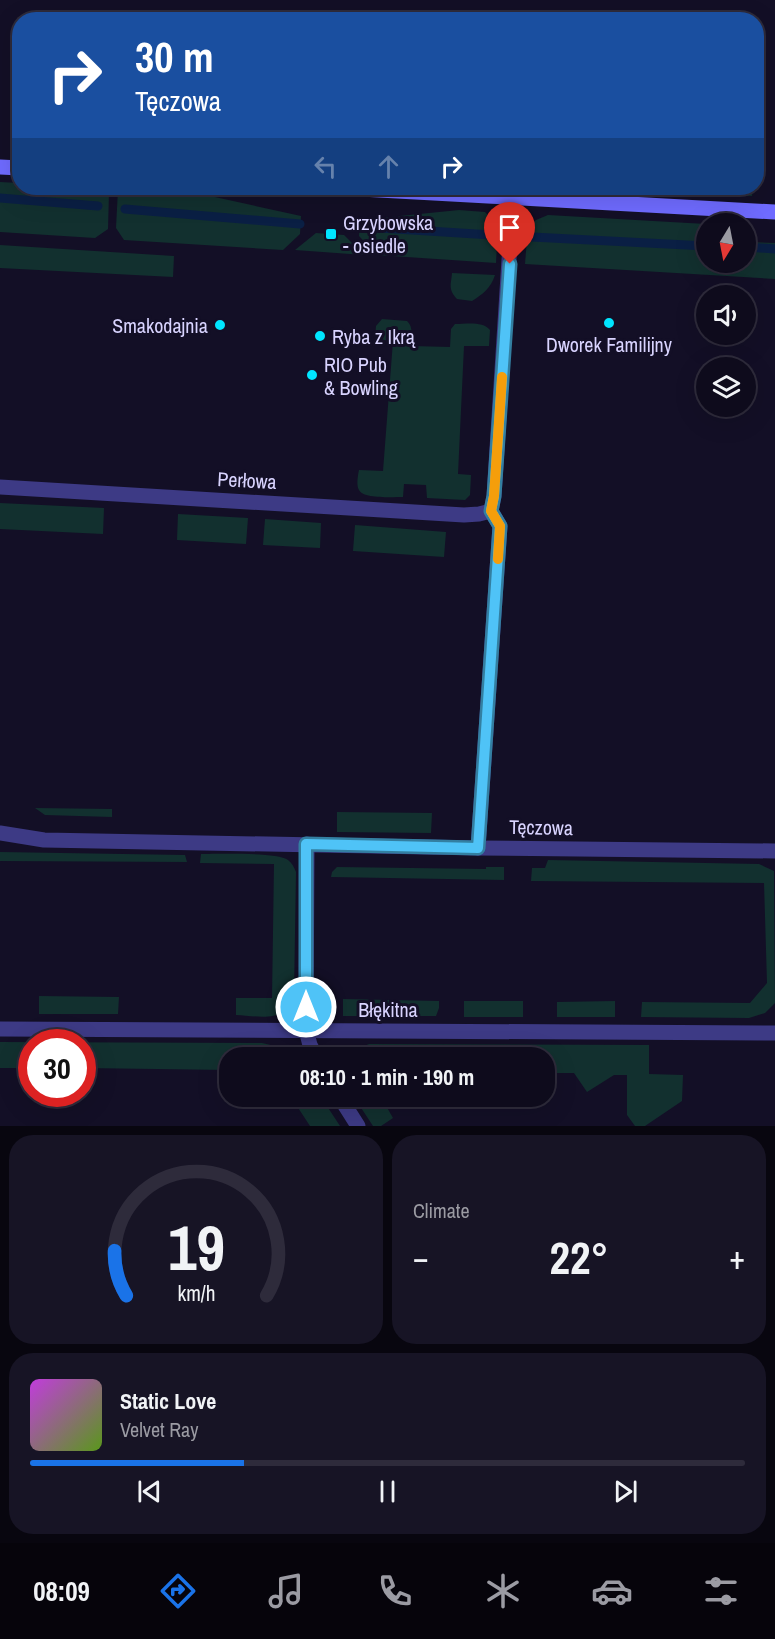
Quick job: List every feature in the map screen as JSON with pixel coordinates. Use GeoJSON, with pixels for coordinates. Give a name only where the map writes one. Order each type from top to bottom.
{"type":"FeatureCollection","features":[{"type":"Feature","properties":{"kind":"street"},"geometry":{"type":"LineString","coordinates":[[475,195],[775,212]]}},
{"type":"Feature","properties":{"kind":"street"},"geometry":{"type":"LineString","coordinates":[[478,848],[500,526],[491,511],[494,496],[513,197]]}},
{"type":"Feature","properties":{"kind":"street","name":"Perłowa"},"geometry":{"type":"LineString","coordinates":[[0,487],[464,515],[491,511]]}},
{"type":"Feature","properties":{"kind":"street","name":"Tęczowa"},"geometry":{"type":"LineString","coordinates":[[0,833],[44,840],[775,851]]}},
{"type":"Feature","properties":{"kind":"street"},"geometry":{"type":"LineString","coordinates":[[306,844],[306,1030],[311,1047]]}},
{"type":"Feature","properties":{"kind":"street","name":"Błękitna"},"geometry":{"type":"LineString","coordinates":[[0,1029],[775,1032]]}},
{"type":"Feature","properties":{"kind":"street"},"geometry":{"type":"LineString","coordinates":[[346,1107],[358,1126]]}},
{"type":"Feature","properties":{"kind":"green space"},"geometry":{"type":"Polygon","coordinates":[[[0,182],[12,183],[12,195],[109,195],[108,229],[95,238],[0,232],[0,182]]]}},
{"type":"Feature","properties":{"kind":"green space"},"geometry":{"type":"Polygon","coordinates":[[[118,195],[206,195],[301,216],[300,234],[283,250],[124,240],[116,228],[118,195]]]}},
{"type":"Feature","properties":{"kind":"green space"},"geometry":{"type":"Polygon","coordinates":[[[459,210],[485,212],[498,226],[496,263],[377,255],[359,236],[360,220],[459,210]]]}},
{"type":"Feature","properties":{"kind":"green space"},"geometry":{"type":"Polygon","coordinates":[[[548,215],[696,223],[696,273],[756,273],[756,242],[775,243],[775,279],[525,264],[528,226],[548,215]]]}},
{"type":"Feature","properties":{"kind":"green space"},"geometry":{"type":"Polygon","coordinates":[[[316,233],[344,235],[364,255],[295,250],[316,233]]]}},
{"type":"Feature","properties":{"kind":"green space"},"geometry":{"type":"Polygon","coordinates":[[[0,245],[174,256],[173,277],[0,268],[0,245]]]}},
{"type":"Feature","properties":{"kind":"green space"},"geometry":{"type":"Polygon","coordinates":[[[452,273],[495,275],[486,290],[472,301],[457,299],[454,296],[451,287],[452,273]]]}},
{"type":"Feature","properties":{"kind":"green space"},"geometry":{"type":"Polygon","coordinates":[[[382,319],[407,321],[411,329],[411,346],[450,347],[451,329],[455,324],[479,324],[490,330],[489,346],[464,346],[458,474],[471,475],[470,495],[465,500],[427,498],[426,485],[404,484],[403,497],[372,496],[359,490],[357,483],[359,470],[383,471],[393,341],[375,339],[376,326],[382,319]]]}},
{"type":"Feature","properties":{"kind":"green space"},"geometry":{"type":"Polygon","coordinates":[[[0,503],[104,508],[103,534],[0,529],[0,503]]]}},
{"type":"Feature","properties":{"kind":"green space"},"geometry":{"type":"Polygon","coordinates":[[[178,514],[248,518],[246,544],[177,540],[178,514]]]}},
{"type":"Feature","properties":{"kind":"green space"},"geometry":{"type":"Polygon","coordinates":[[[265,519],[321,523],[320,548],[263,545],[265,519]]]}},
{"type":"Feature","properties":{"kind":"green space"},"geometry":{"type":"Polygon","coordinates":[[[355,525],[446,532],[444,557],[353,551],[355,525]]]}},
{"type":"Feature","properties":{"kind":"green space"},"geometry":{"type":"Polygon","coordinates":[[[35,808],[112,809],[112,817],[45,815],[35,808]]]}},
{"type":"Feature","properties":{"kind":"green space"},"geometry":{"type":"Polygon","coordinates":[[[337,812],[432,813],[431,833],[337,832],[337,812]]]}},
{"type":"Feature","properties":{"kind":"green space"},"geometry":{"type":"Polygon","coordinates":[[[0,852],[185,855],[187,862],[0,861],[0,852]]]}},
{"type":"Feature","properties":{"kind":"green space"},"geometry":{"type":"Polygon","coordinates":[[[201,854],[282,857],[292,864],[296,872],[294,994],[291,1004],[280,1014],[263,1017],[236,1015],[236,998],[272,998],[274,864],[200,863],[201,854]]]}},
{"type":"Feature","properties":{"kind":"green space"},"geometry":{"type":"Polygon","coordinates":[[[548,860],[759,864],[774,871],[775,1003],[765,1013],[749,1018],[641,1017],[642,1002],[750,1003],[767,983],[764,883],[531,881],[532,868],[545,868],[548,860]]]}},
{"type":"Feature","properties":{"kind":"green space"},"geometry":{"type":"Polygon","coordinates":[[[337,867],[486,869],[486,867],[504,867],[504,880],[331,877],[337,867]]]}},
{"type":"Feature","properties":{"kind":"green space"},"geometry":{"type":"Polygon","coordinates":[[[39,996],[119,997],[118,1014],[39,1014],[39,996]]]}},
{"type":"Feature","properties":{"kind":"green space"},"geometry":{"type":"Polygon","coordinates":[[[343,999],[439,1001],[439,1008],[436,1016],[343,1016],[343,999]]]}},
{"type":"Feature","properties":{"kind":"green space"},"geometry":{"type":"Polygon","coordinates":[[[464,1001],[523,1001],[523,1017],[464,1017],[464,1001]]]}},
{"type":"Feature","properties":{"kind":"green space"},"geometry":{"type":"Polygon","coordinates":[[[615,1001],[615,1017],[557,1017],[557,1002],[615,1001]]]}},
{"type":"Feature","properties":{"kind":"green space"},"geometry":{"type":"Polygon","coordinates":[[[0,1042],[18,1042],[18,1068],[0,1068],[0,1042]]]}},
{"type":"Feature","properties":{"kind":"green space"},"geometry":{"type":"Polygon","coordinates":[[[96,1042],[262,1043],[277,1047],[219,1047],[219,1070],[96,1068],[96,1042]]]}},
{"type":"Feature","properties":{"kind":"green space"},"geometry":{"type":"Polygon","coordinates":[[[369,1044],[649,1045],[649,1074],[683,1075],[682,1101],[645,1126],[635,1126],[627,1115],[627,1075],[614,1075],[587,1092],[574,1073],[555,1073],[555,1047],[362,1047],[369,1044]]]}},
{"type":"Feature","properties":{"kind":"green space"},"geometry":{"type":"Polygon","coordinates":[[[298,1107],[328,1107],[340,1126],[310,1126],[298,1107]]]}},
{"type":"Feature","properties":{"kind":"green space"},"geometry":{"type":"Polygon","coordinates":[[[361,1107],[387,1107],[393,1118],[381,1126],[373,1126],[361,1107]]]}},
{"type":"Feature","properties":{"kind":"waterway"},"geometry":{"type":"LineString","coordinates":[[0,198],[98,206]]}},
{"type":"Feature","properties":{"kind":"waterway"},"geometry":{"type":"LineString","coordinates":[[125,209],[300,224]]}},
{"type":"Feature","properties":{"kind":"waterway"},"geometry":{"type":"LineString","coordinates":[[364,227],[492,235]]}},
{"type":"Feature","properties":{"kind":"waterway"},"geometry":{"type":"LineString","coordinates":[[532,237],[696,245]]}},
{"type":"Feature","properties":{"kind":"waterway"},"geometry":{"type":"LineString","coordinates":[[756,248],[775,249]]}},
{"type":"Feature","properties":{"kind":"slow traffic"},"geometry":{"type":"LineString","coordinates":[[498,559],[500,526],[491,511],[502,377]]}},
{"type":"Feature","properties":{"kind":"place","name":"Grzybowska - osiedle"},"geometry":{"type":"Point","coordinates":[331,234]}},
{"type":"Feature","properties":{"kind":"place","name":"Dworek Familijny"},"geometry":{"type":"Point","coordinates":[609,323]}},
{"type":"Feature","properties":{"kind":"place","name":"Smakodajnia"},"geometry":{"type":"Point","coordinates":[220,325]}},
{"type":"Feature","properties":{"kind":"place","name":"Ryba z Ikrą"},"geometry":{"type":"Point","coordinates":[320,336]}},
{"type":"Feature","properties":{"kind":"place","name":"RIO Pub & Bowling"},"geometry":{"type":"Point","coordinates":[312,375]}},
{"type":"Feature","properties":{"kind":"route"},"geometry":{"type":"LineString","coordinates":[[306,1007],[306,844],[478,848],[500,526],[491,511],[494,496],[510,264]]}}]}
